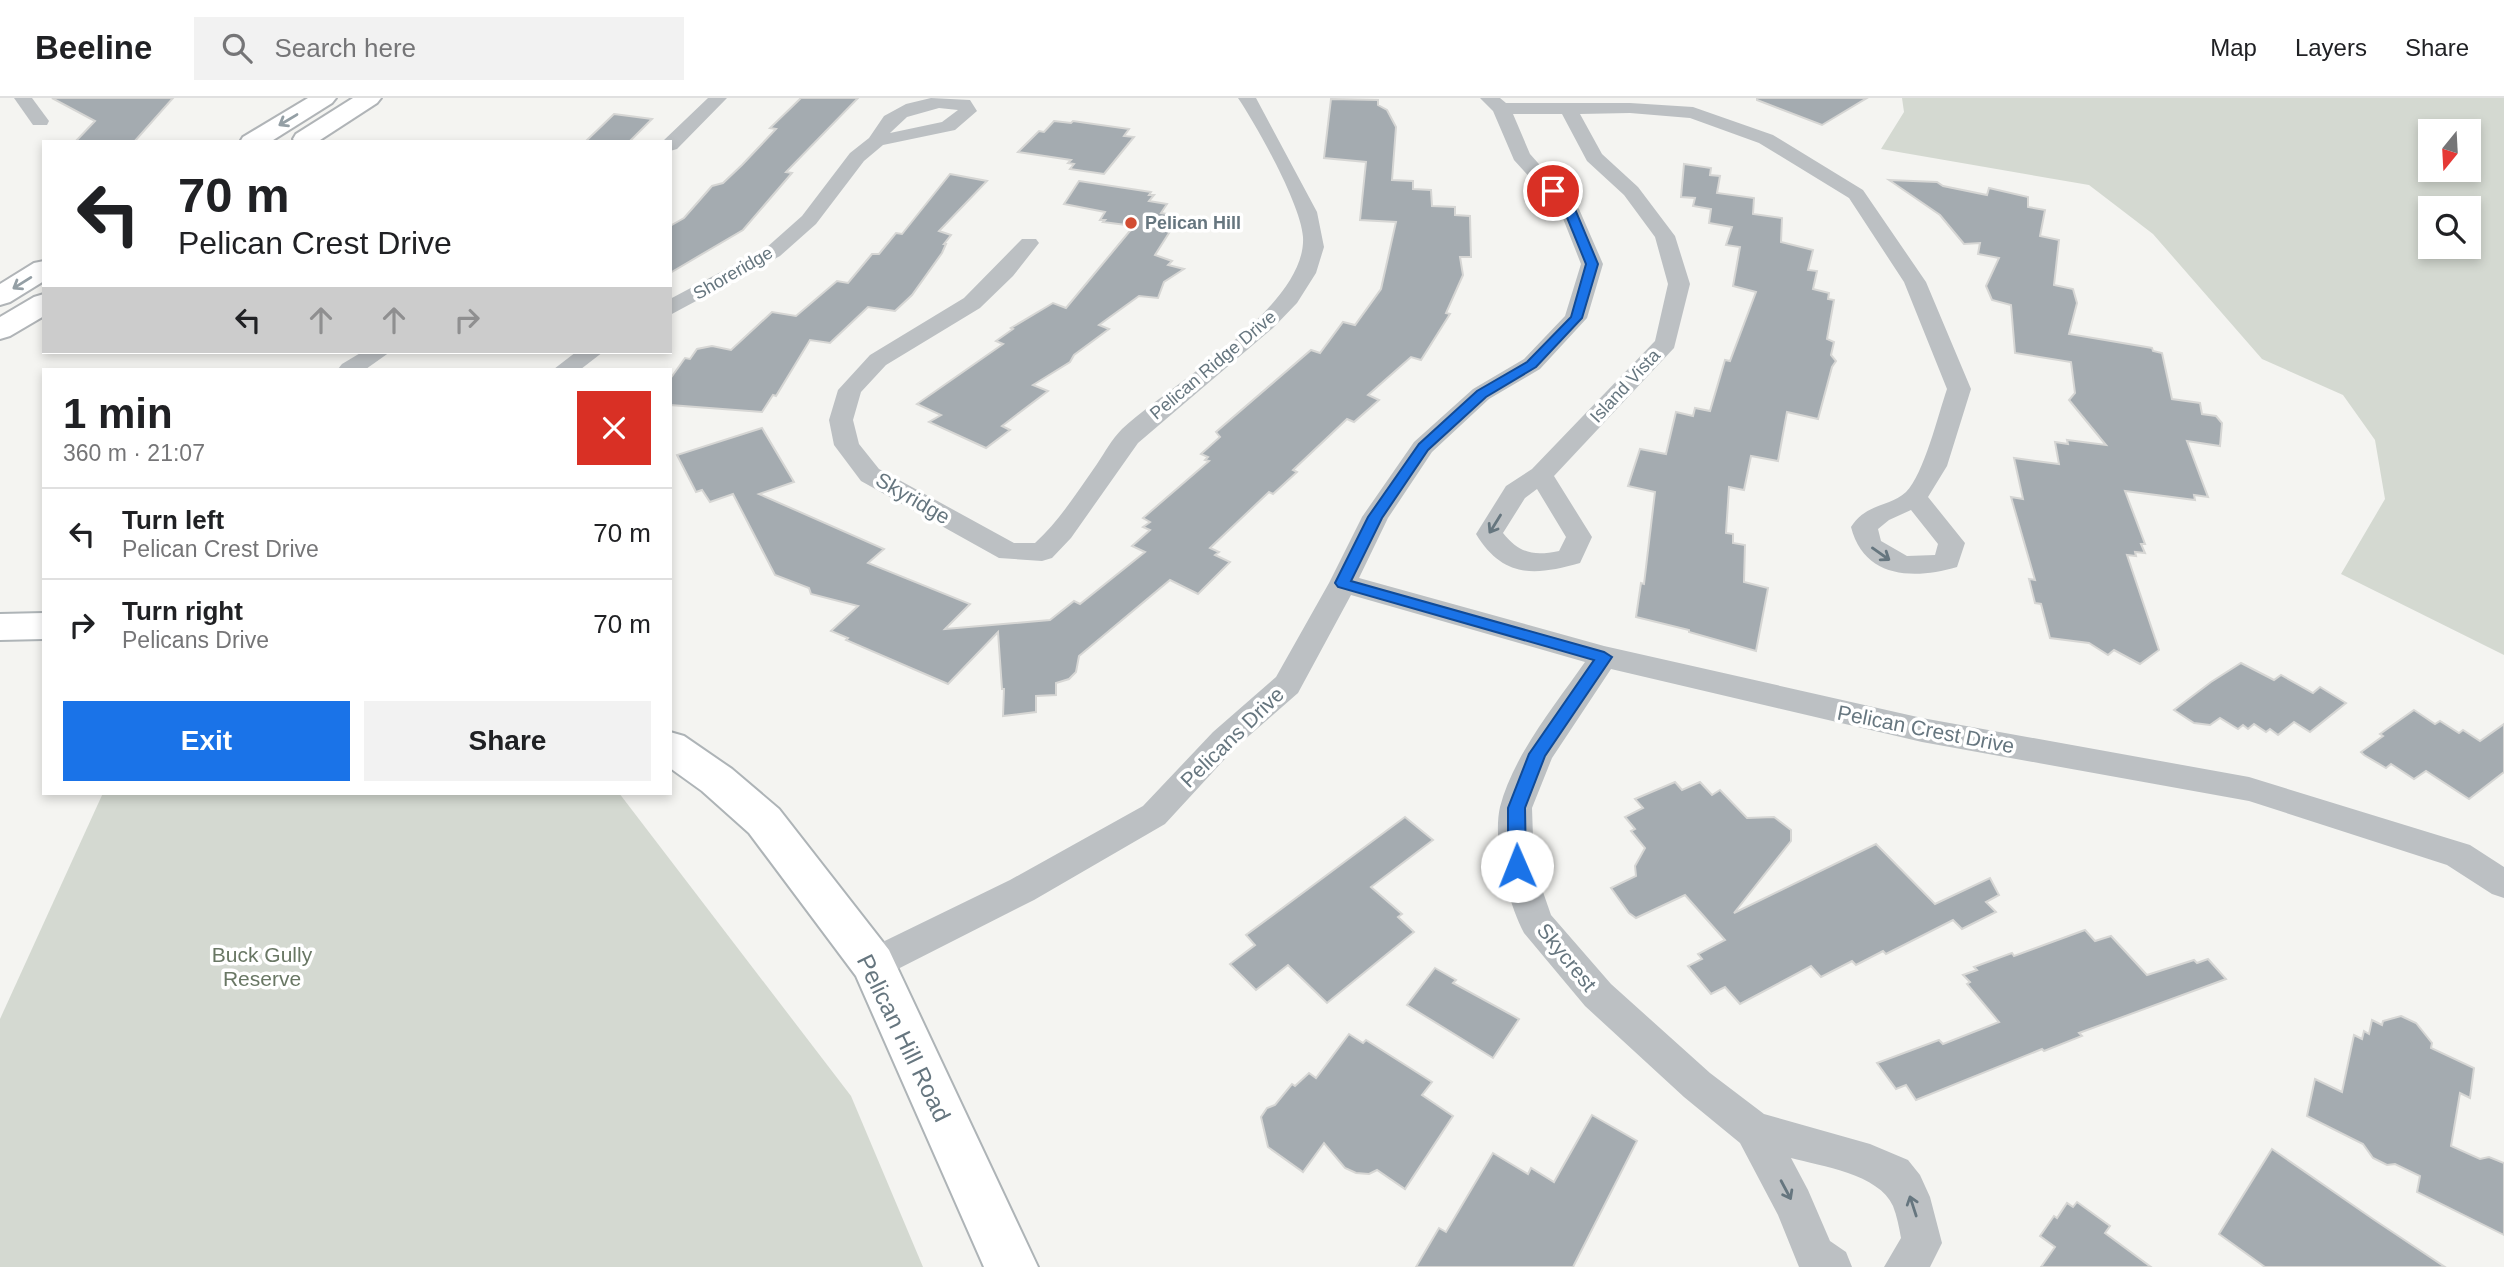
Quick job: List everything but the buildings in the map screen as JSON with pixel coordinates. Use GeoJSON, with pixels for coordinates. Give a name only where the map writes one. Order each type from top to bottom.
{"type":"FeatureCollection","features":[{"type":"Feature","properties":{"kind":"street"},"geometry":{"type":"LineString","coordinates":[[23,98],[40,121]]}},
{"type":"Feature","properties":{"kind":"street"},"geometry":{"type":"LineString","coordinates":[[255,140],[324,98]]}},
{"type":"Feature","properties":{"kind":"street"},"geometry":{"type":"LineString","coordinates":[[303,140],[369,98]]}},
{"type":"Feature","properties":{"kind":"street"},"geometry":{"type":"LineString","coordinates":[[672,143],[718,98]]}},
{"type":"Feature","properties":{"kind":"street","name":"Pelican Ridge Drive"},"geometry":{"type":"LineString","coordinates":[[1059,536],[1131,434],[1263,325],[1294,294],[1308,268],[1314,245],[1308,218],[1257,111],[1247,98]]}},
{"type":"Feature","properties":{"kind":"street"},"geometry":{"type":"LineString","coordinates":[[1495,104],[1630,108],[1693,113],[1766,139],[1856,194],[1915,282],[1959,389],[1934,466],[1915,498]]}},
{"type":"Feature","properties":{"kind":"street","name":"Pelicans Drive"},"geometry":{"type":"LineString","coordinates":[[873,964],[1022,890],[1154,815],[1224,740],[1287,685],[1343,583],[1375,517],[1423,447],[1481,394],[1532,364],[1576,318],[1592,264],[1569,209],[1521,156],[1495,104]]}},
{"type":"Feature","properties":{"kind":"street","name":"Island Vista"},"geometry":{"type":"LineString","coordinates":[[1541,475],[1666,343],[1679,284],[1665,236],[1631,191],[1594,157],[1568,108]]}},
{"type":"Feature","properties":{"kind":"street","name":"Shoreridge"},"geometry":{"type":"LineString","coordinates":[[672,308],[773,252],[809,220],[858,157],[877,141]]}},
{"type":"Feature","properties":{"kind":"street","name":"Skyridge"},"geometry":{"type":"LineString","coordinates":[[1029,243],[972,303],[878,360],[850,390],[841,420],[847,445],[870,475],[1009,552],[1042,552],[1059,536]]}},
{"type":"Feature","properties":{"kind":"street"},"geometry":{"type":"LineString","coordinates":[[0,296],[42,270]]}},
{"type":"Feature","properties":{"kind":"street"},"geometry":{"type":"LineString","coordinates":[[0,330],[42,304]]}},
{"type":"Feature","properties":{"kind":"street"},"geometry":{"type":"LineString","coordinates":[[351,368],[375,354]]}},
{"type":"Feature","properties":{"kind":"street"},"geometry":{"type":"LineString","coordinates":[[567,368],[588,354]]}},
{"type":"Feature","properties":{"kind":"street","name":"Pelican Crest Drive"},"geometry":{"type":"LineString","coordinates":[[1343,583],[1604,657],[1922,730],[2249,789],[2458,855],[2504,884]]}},
{"type":"Feature","properties":{"kind":"street"},"geometry":{"type":"LineString","coordinates":[[0,627],[42,626]]}},
{"type":"Feature","properties":{"kind":"street","name":"Skycrest"},"geometry":{"type":"LineString","coordinates":[[1604,657],[1538,754],[1516,808],[1517,866],[1536,922],[1598,995],[1698,1085],[1754,1130],[1794,1204],[1815,1256],[1831,1267]]}},
{"type":"Feature","properties":{"kind":"street","name":"Pelican Hill Road"},"geometry":{"type":"LineString","coordinates":[[672,748],[717,780],[764,821],[873,964],[1010,1267]]}},
{"type":"Feature","properties":{"kind":"street","name":"Skycrest"},"geometry":{"type":"LineString","coordinates":[[1754,1130],[1837,1153],[1892,1172],[1913,1199],[1922,1243],[1905,1267]]}},
{"type":"Feature","properties":{"kind":"green space"},"geometry":{"type":"Polygon","coordinates":[[[1902,98],[2504,98],[2504,655],[2341,574],[2385,499],[2375,440],[2343,395],[2262,359],[2153,234],[2089,185],[1881,149],[1904,112],[1902,98]]]}},
{"type":"Feature","properties":{"kind":"green space","name":"Buck Gully Reserve"},"geometry":{"type":"Polygon","coordinates":[[[102,795],[621,795],[851,1096],[923,1267],[0,1267],[0,1019],[102,795]]]}},
{"type":"Feature","properties":{"kind":"place","name":"Pelican Hill"},"geometry":{"type":"Point","coordinates":[1131,223]}},
{"type":"Feature","properties":{"kind":"route"},"geometry":{"type":"LineString","coordinates":[[1517,866],[1516,808],[1538,754],[1604,657],[1343,583],[1375,517],[1423,447],[1481,394],[1532,364],[1576,318],[1592,264],[1569,209],[1553,191]]}}]}
